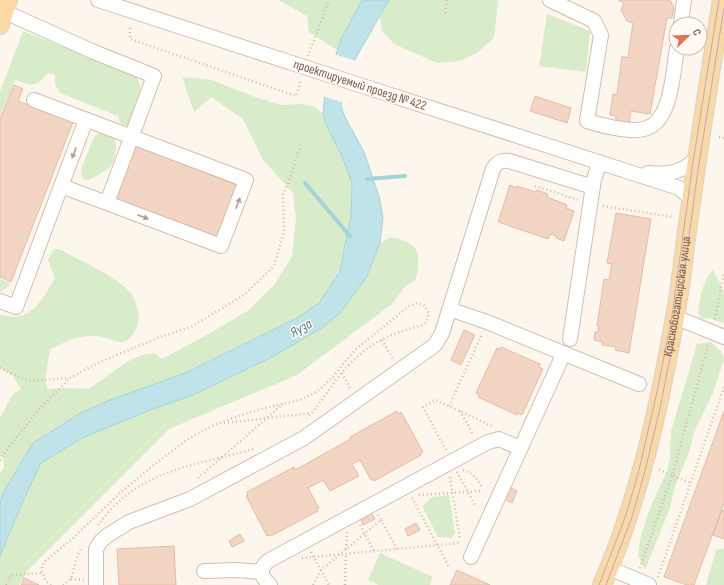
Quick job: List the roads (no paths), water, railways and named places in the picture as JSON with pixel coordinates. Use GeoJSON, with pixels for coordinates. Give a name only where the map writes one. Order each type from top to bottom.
{"type":"FeatureCollection","features":[{"type":"Feature","properties":{"kind":"main road","name":"Краснобогатырская улица"},"geometry":{"type":"LineString","coordinates":[[602,585],[629,516],[657,407],[675,317],[697,156],[722,0]]}},
{"type":"Feature","properties":{"kind":"street","name":"проектируемый проезд № 422"},"geometry":{"type":"LineString","coordinates":[[98,0],[678,188],[688,196],[691,202]]}},
{"type":"Feature","properties":{"kind":"street"},"geometry":{"type":"LineString","coordinates":[[550,0],[594,21],[601,34],[586,121],[602,126],[631,130],[647,128],[659,119],[664,112],[670,91],[676,56]]}},
{"type":"Feature","properties":{"kind":"street"},"geometry":{"type":"LineString","coordinates":[[681,16],[684,0]]}},
{"type":"Feature","properties":{"kind":"street"},"geometry":{"type":"LineString","coordinates":[[4,12],[94,52],[154,76],[107,203]]}},
{"type":"Feature","properties":{"kind":"street"},"geometry":{"type":"LineString","coordinates":[[34,100],[246,180],[221,246],[61,186]]}},
{"type":"Feature","properties":{"kind":"street"},"geometry":{"type":"LineString","coordinates":[[0,301],[16,307],[86,120]]}},
{"type":"Feature","properties":{"kind":"street","name":"проектируемый проезд № 422"},"geometry":{"type":"LineString","coordinates":[[622,170],[663,174],[681,171],[693,162],[697,156]]}},
{"type":"Feature","properties":{"kind":"street"},"geometry":{"type":"LineString","coordinates":[[92,583],[96,549],[101,541],[108,535],[129,522],[190,500],[304,438],[435,345],[442,333],[492,170],[495,165],[504,160],[509,161],[593,187]]}},
{"type":"Feature","properties":{"kind":"street"},"geometry":{"type":"LineString","coordinates":[[570,339],[593,187],[600,162]]}},
{"type":"Feature","properties":{"kind":"street"},"geometry":{"type":"LineString","coordinates":[[449,309],[487,322],[639,384]]}},
{"type":"Feature","properties":{"kind":"street"},"geometry":{"type":"LineString","coordinates":[[675,317],[718,334]]}},
{"type":"Feature","properties":{"kind":"street"},"geometry":{"type":"LineString","coordinates":[[471,557],[564,353]]}},
{"type":"Feature","properties":{"kind":"street"},"geometry":{"type":"LineString","coordinates":[[270,585],[264,579],[262,572],[263,566],[268,561],[452,468],[494,440],[498,439],[520,448]]}},
{"type":"Feature","properties":{"kind":"street"},"geometry":{"type":"LineString","coordinates":[[609,568],[648,581]]}},
{"type":"Feature","properties":{"kind":"street"},"geometry":{"type":"LineString","coordinates":[[204,572],[237,570],[262,572]]}},
{"type":"Feature","properties":{"kind":"water","name":"Яуза"},"geometry":{"type":"Polygon","coordinates":[[[362,0],[389,0],[350,68],[344,87],[341,106],[345,117],[364,152],[379,196],[383,218],[380,243],[367,276],[341,312],[322,328],[272,357],[193,395],[150,410],[82,438],[41,463],[0,556],[0,503],[4,491],[33,443],[82,412],[110,400],[185,373],[297,318],[319,303],[339,273],[351,216],[352,183],[341,154],[327,127],[323,114],[325,93],[341,39],[362,0]]]}},
{"type":"Feature","properties":{"kind":"waterway"},"geometry":{"type":"LineString","coordinates":[[367,179],[405,176]]}},
{"type":"Feature","properties":{"kind":"waterway"},"geometry":{"type":"LineString","coordinates":[[305,183],[350,236]]}},
{"type":"Feature","properties":{"kind":"tram line"},"geometry":{"type":"LineString","coordinates":[[599,585],[626,515],[639,470],[657,392],[672,316],[693,162],[719,0]]}},
{"type":"Feature","properties":{"kind":"tram line"},"geometry":{"type":"LineString","coordinates":[[606,585],[632,517],[660,408],[678,318],[698,170],[724,8]]}}]}
